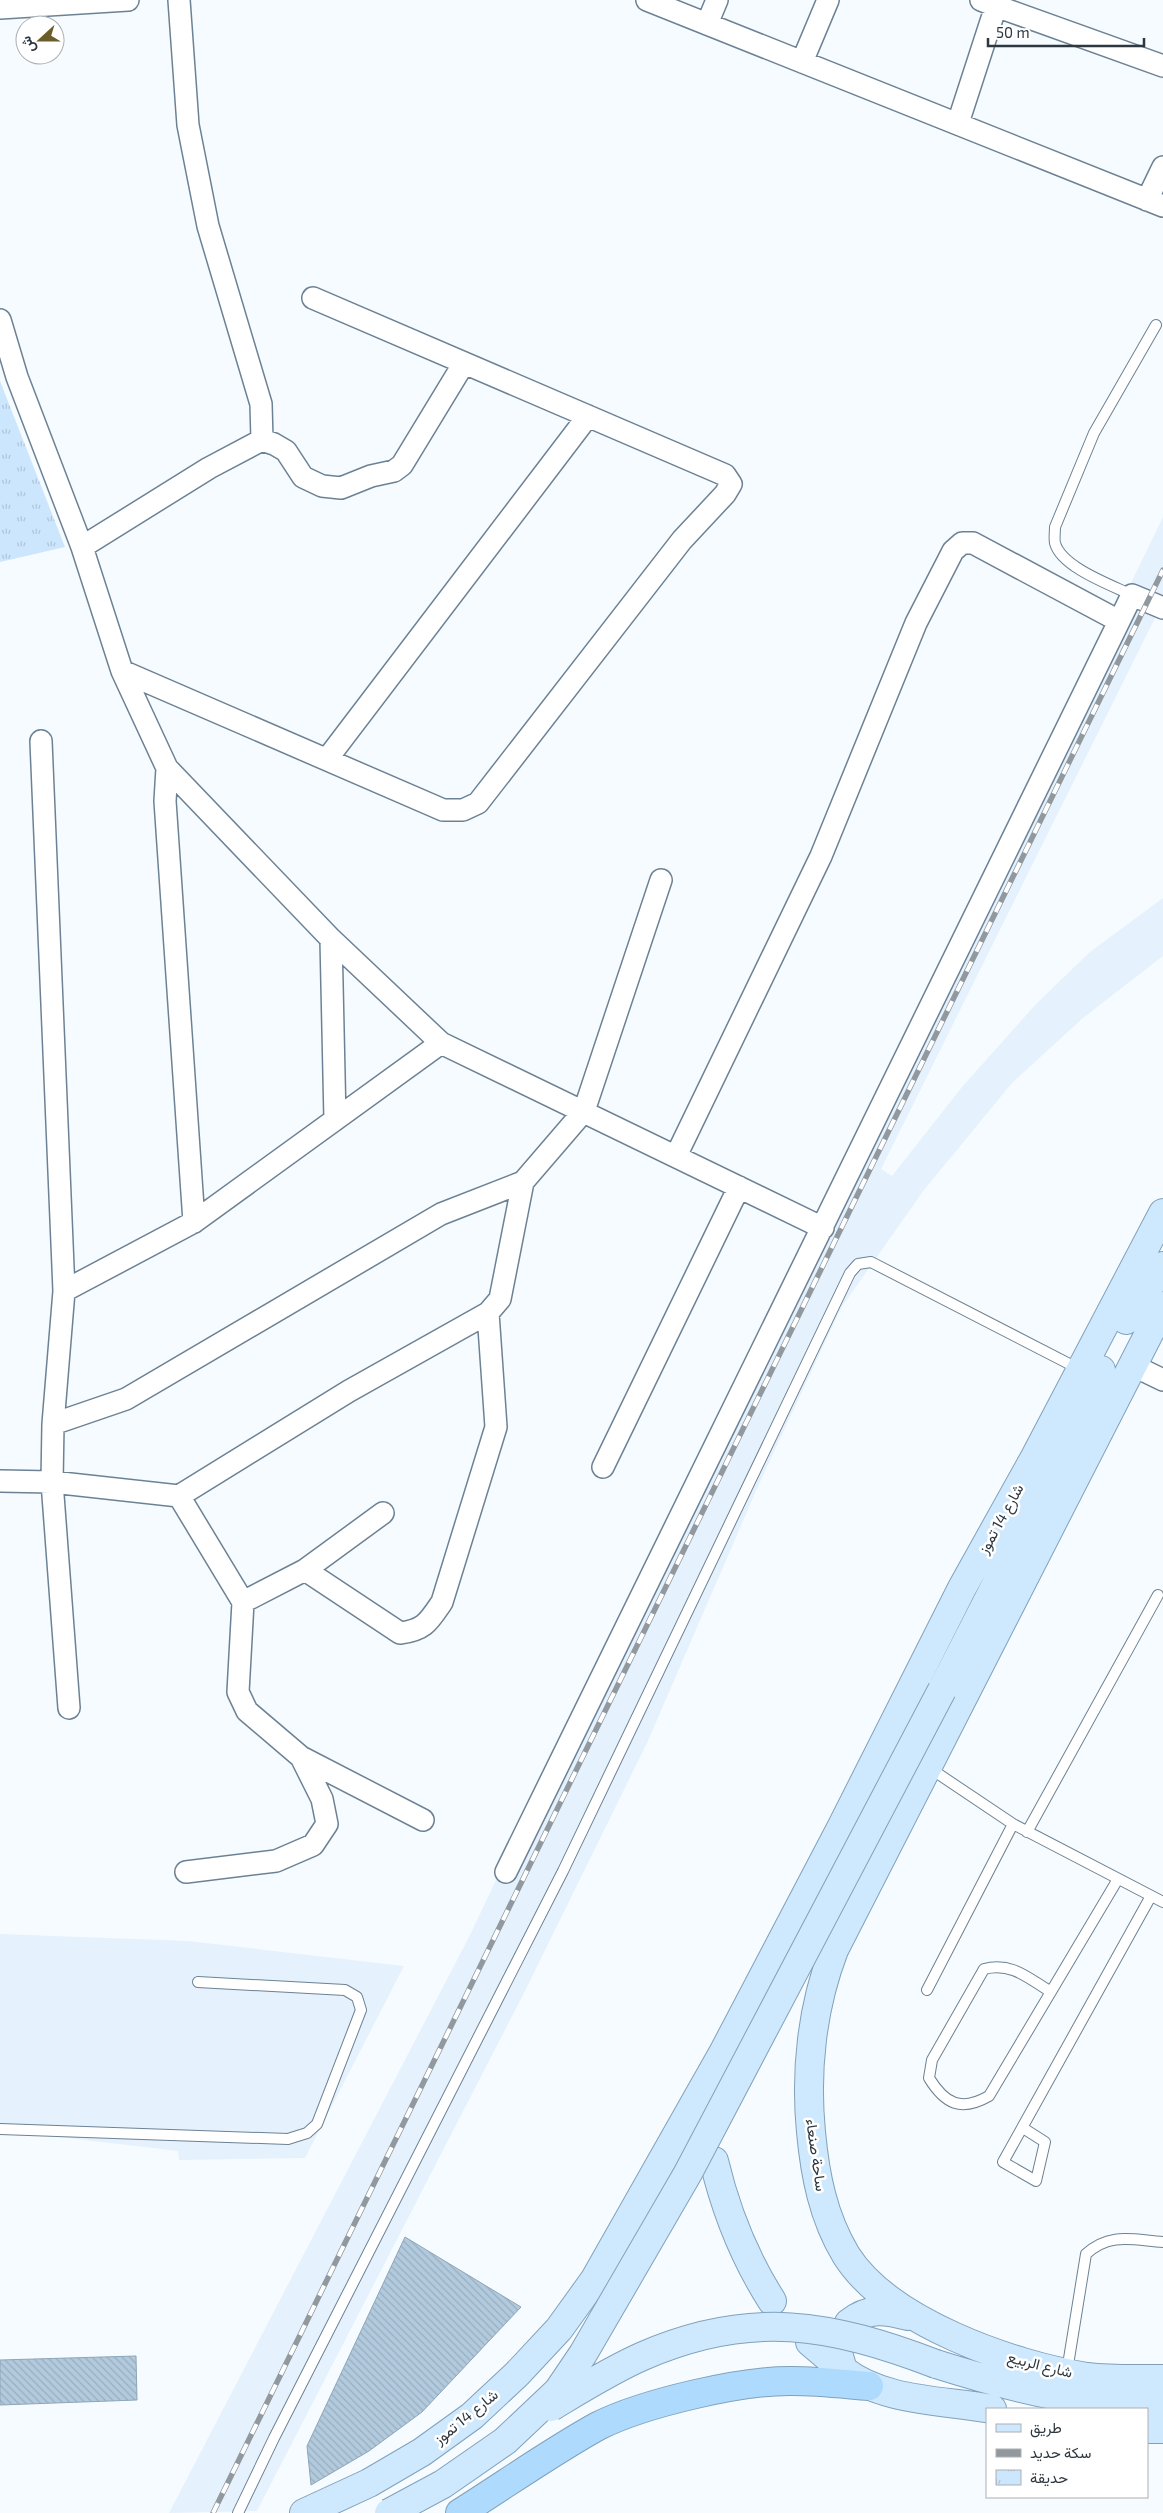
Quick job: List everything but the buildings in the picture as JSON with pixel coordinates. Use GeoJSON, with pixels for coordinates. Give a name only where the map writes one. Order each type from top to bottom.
{"type":"FeatureCollection","features":[{"type":"Feature","properties":{"kind":"highway"},"geometry":{"type":"LineString","coordinates":[[460,2513],[599,2426],[646,2408],[694,2395],[742,2386],[792,2380],[869,2386]]}},
{"type":"Feature","properties":{"kind":"main road","name":"شارع 14 تموز"},"geometry":{"type":"LineString","coordinates":[[842,1826],[962,1588],[1081,1370],[1163,1213]]}},
{"type":"Feature","properties":{"kind":"main road"},"geometry":{"type":"LineString","coordinates":[[389,2513],[474,2464],[528,2421],[558,2391],[584,2354],[688,2173],[942,1690],[1044,1490],[1124,1323],[1140,1296],[1163,1266]]}},
{"type":"Feature","properties":{"kind":"main road"},"geometry":{"type":"LineString","coordinates":[[1132,1366],[1163,1306]]}},
{"type":"Feature","properties":{"kind":"main road","name":"ساحة صنعاء"},"geometry":{"type":"LineString","coordinates":[[924,2320],[888,2298],[863,2276],[847,2257],[825,2211],[813,2153],[809,2084],[815,2015],[822,1980],[834,1950],[1132,1366]]}},
{"type":"Feature","properties":{"kind":"main road"},"geometry":{"type":"LineString","coordinates":[[710,2099],[714,2078],[723,2053],[842,1826],[853,1823],[866,1826],[879,1835],[885,1849]]}},
{"type":"Feature","properties":{"kind":"main road","name":"شارع 14 تموز"},"geometry":{"type":"LineString","coordinates":[[304,2513],[377,2479],[422,2452],[472,2416],[517,2374],[559,2329],[595,2279],[723,2053]]}},
{"type":"Feature","properties":{"kind":"main road"},"geometry":{"type":"LineString","coordinates":[[714,2161],[740,2245],[754,2274],[772,2301]]}},
{"type":"Feature","properties":{"kind":"main road"},"geometry":{"type":"LineString","coordinates":[[849,2323],[868,2312],[879,2310],[924,2320]]}},
{"type":"Feature","properties":{"kind":"main road","name":"شارع الربيع"},"geometry":{"type":"LineString","coordinates":[[924,2320],[962,2340],[1002,2356],[1066,2372],[1088,2377],[1163,2379]]}},
{"type":"Feature","properties":{"kind":"main road"},"geometry":{"type":"LineString","coordinates":[[528,2421],[612,2371],[675,2343],[708,2334],[742,2328],[779,2326],[816,2328],[853,2335],[936,2364],[1034,2391],[1134,2406],[1163,2404]]}},
{"type":"Feature","properties":{"kind":"main road"},"geometry":{"type":"LineString","coordinates":[[810,2342],[840,2359],[869,2386],[905,2396],[986,2408]]}},
{"type":"Feature","properties":{"kind":"main road"},"geometry":{"type":"LineString","coordinates":[[1148,2429],[1163,2429]]}},
{"type":"Feature","properties":{"kind":"street"},"geometry":{"type":"LineString","coordinates":[[0,8],[128,0]]}},
{"type":"Feature","properties":{"kind":"street"},"geometry":{"type":"LineString","coordinates":[[179,0],[188,125],[208,226],[262,404],[262,440]]}},
{"type":"Feature","properties":{"kind":"street"},"geometry":{"type":"LineString","coordinates":[[647,0],[958,122],[1155,203],[1163,167]]}},
{"type":"Feature","properties":{"kind":"street"},"geometry":{"type":"LineString","coordinates":[[707,24],[717,0]]}},
{"type":"Feature","properties":{"kind":"street"},"geometry":{"type":"LineString","coordinates":[[802,62],[828,0]]}},
{"type":"Feature","properties":{"kind":"street"},"geometry":{"type":"LineString","coordinates":[[958,122],[989,3],[1163,66]]}},
{"type":"Feature","properties":{"kind":"street"},"geometry":{"type":"LineString","coordinates":[[122,671],[443,810],[463,810],[478,803],[682,540],[726,494],[731,484],[725,475],[313,298]]}},
{"type":"Feature","properties":{"kind":"street"},"geometry":{"type":"LineString","coordinates":[[0,320],[17,377],[82,547],[122,671],[167,768],[331,939],[441,1043],[823,1228]]}},
{"type":"Feature","properties":{"kind":"street"},"geometry":{"type":"LineString","coordinates":[[82,547],[209,468],[262,440],[286,451],[303,477],[322,486],[341,488],[371,476],[394,471],[402,465],[464,363]]}},
{"type":"Feature","properties":{"kind":"street"},"geometry":{"type":"LineString","coordinates":[[327,759],[588,416]]}},
{"type":"Feature","properties":{"kind":"street"},"geometry":{"type":"LineString","coordinates":[[676,1156],[821,856],[916,623],[953,551],[962,543],[973,543],[1119,621]]}},
{"type":"Feature","properties":{"kind":"street"},"geometry":{"type":"LineString","coordinates":[[506,1872],[1132,595],[1163,608]]}},
{"type":"Feature","properties":{"kind":"street"},"geometry":{"type":"LineString","coordinates":[[41,741],[64,1291],[53,1424],[52,1482],[69,1708]]}},
{"type":"Feature","properties":{"kind":"street"},"geometry":{"type":"LineString","coordinates":[[167,768],[165,801],[194,1222]]}},
{"type":"Feature","properties":{"kind":"street"},"geometry":{"type":"LineString","coordinates":[[0,1481],[52,1482],[178,1496],[349,1391],[488,1313],[500,1299],[524,1182],[584,1111],[661,880]]}},
{"type":"Feature","properties":{"kind":"street"},"geometry":{"type":"LineString","coordinates":[[331,939],[335,1120]]}},
{"type":"Feature","properties":{"kind":"street"},"geometry":{"type":"LineString","coordinates":[[64,1291],[194,1222],[441,1043]]}},
{"type":"Feature","properties":{"kind":"street"},"geometry":{"type":"LineString","coordinates":[[53,1424],[126,1399],[441,1214],[524,1182]]}},
{"type":"Feature","properties":{"kind":"street"},"geometry":{"type":"LineString","coordinates":[[604,1467],[739,1187]]}},
{"type":"Feature","properties":{"kind":"street"},"geometry":{"type":"LineString","coordinates":[[304,1570],[400,1633],[417,1631],[431,1618],[442,1602],[496,1427],[488,1313]]}},
{"type":"Feature","properties":{"kind":"street"},"geometry":{"type":"LineString","coordinates":[[1132,1366],[1163,1380]]}},
{"type":"Feature","properties":{"kind":"street"},"geometry":{"type":"LineString","coordinates":[[178,1496],[243,1602],[238,1692],[247,1711],[301,1757],[423,1820]]}},
{"type":"Feature","properties":{"kind":"street"},"geometry":{"type":"LineString","coordinates":[[243,1602],[304,1570],[383,1513]]}},
{"type":"Feature","properties":{"kind":"street"},"geometry":{"type":"LineString","coordinates":[[186,1872],[276,1861],[313,1845],[327,1824],[322,1799],[301,1757]]}},
{"type":"Feature","properties":{"kind":"lane"},"geometry":{"type":"LineString","coordinates":[[1132,595],[1092,576],[1061,555],[1055,543],[1055,528],[1094,433],[1156,325]]}},
{"type":"Feature","properties":{"kind":"lane"},"geometry":{"type":"LineString","coordinates":[[238,2513],[274,2438],[563,1871],[850,1273],[858,1264],[871,1262],[1081,1370]]}},
{"type":"Feature","properties":{"kind":"lane"},"geometry":{"type":"LineString","coordinates":[[1027,1832],[1158,1596]]}},
{"type":"Feature","properties":{"kind":"lane"},"geometry":{"type":"LineString","coordinates":[[927,1766],[1013,1824],[1163,1902]]}},
{"type":"Feature","properties":{"kind":"lane"},"geometry":{"type":"LineString","coordinates":[[927,1990],[1013,1824]]}},
{"type":"Feature","properties":{"kind":"lane"},"geometry":{"type":"LineString","coordinates":[[1051,1992],[1012,1968],[998,1966],[984,1969],[932,2060],[929,2078],[938,2093],[962,2106],[975,2104],[989,2096],[1051,1992],[1118,1879]]}},
{"type":"Feature","properties":{"kind":"lane"},"geometry":{"type":"LineString","coordinates":[[1023,2128],[1045,2142],[1036,2180],[1003,2162],[1152,1896]]}},
{"type":"Feature","properties":{"kind":"lane"},"geometry":{"type":"LineString","coordinates":[[0,2129],[288,2140],[307,2133],[317,2124],[361,2010],[357,1997],[345,1990],[198,1982]]}},
{"type":"Feature","properties":{"kind":"lane"},"geometry":{"type":"LineString","coordinates":[[1066,2372],[1086,2254],[1097,2244],[1113,2238],[1163,2242]]}},
{"type":"Feature","properties":{"kind":"shaded area"},"geometry":{"type":"Polygon","coordinates":[[[1163,517],[1163,602],[881,1169],[892,1176],[962,1087],[1037,1003],[1090,952],[1163,898],[1163,956],[1083,1018],[1012,1083],[924,1190],[841,1308],[759,1484],[647,1743],[523,1995],[257,2511],[169,2513],[469,1937],[597,1668],[927,1003],[1163,517]]]}},
{"type":"Feature","properties":{"kind":"shaded area"},"geometry":{"type":"Polygon","coordinates":[[[0,1934],[188,1941],[404,1966],[305,2158],[179,2160],[178,2151],[0,2130],[0,1934]]]}},
{"type":"Feature","properties":{"kind":"green space"},"geometry":{"type":"Polygon","coordinates":[[[0,381],[65,547],[0,562],[0,381]]]}},
{"type":"Feature","properties":{"kind":"railway"},"geometry":{"type":"LineString","coordinates":[[213,2513],[1163,570]]}}]}
